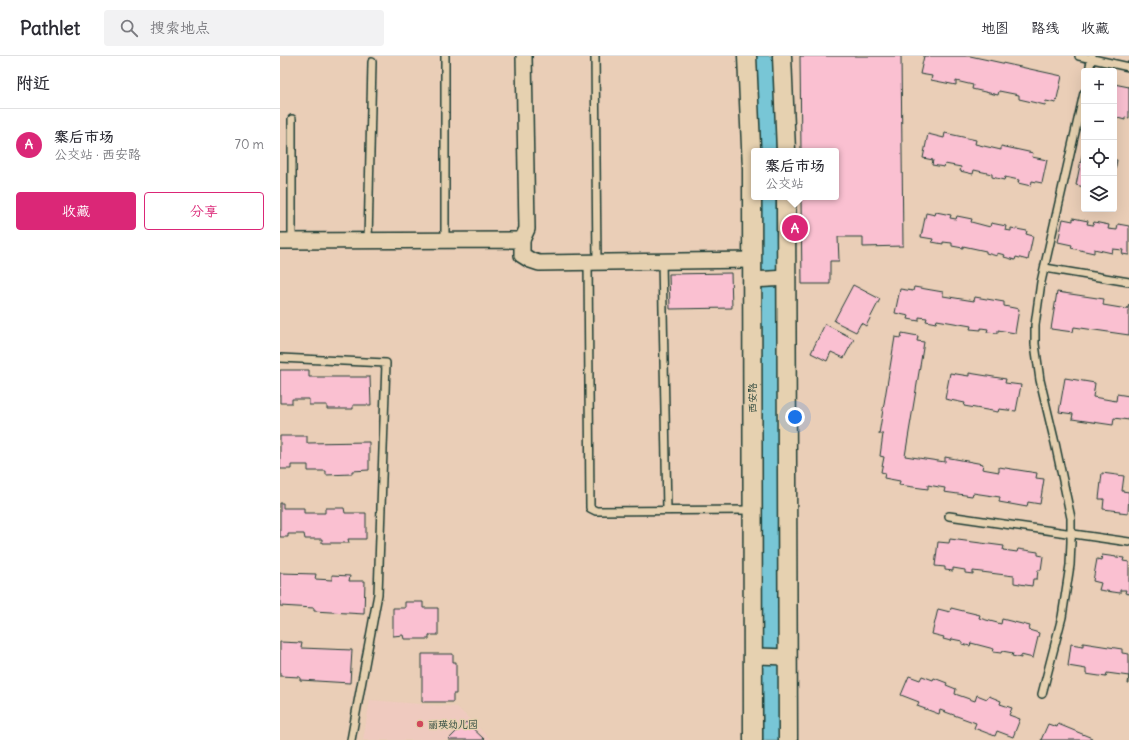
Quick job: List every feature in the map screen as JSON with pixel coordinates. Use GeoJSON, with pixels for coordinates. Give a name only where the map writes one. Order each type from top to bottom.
{"type":"FeatureCollection","features":[{"type":"Feature","properties":{"kind":"street"},"geometry":{"type":"LineString","coordinates":[[524,56],[527,228],[522,240],[522,255],[530,260],[540,263],[752,260]]}},
{"type":"Feature","properties":{"kind":"street","name":"西安路"},"geometry":{"type":"LineString","coordinates":[[747,56],[751,148]]}},
{"type":"Feature","properties":{"kind":"street"},"geometry":{"type":"LineString","coordinates":[[782,56],[786,148]]}},
{"type":"Feature","properties":{"kind":"street","name":"西安路"},"geometry":{"type":"LineString","coordinates":[[752,200],[752,260],[754,279],[753,510],[756,657],[753,740]]}},
{"type":"Feature","properties":{"kind":"street"},"geometry":{"type":"LineString","coordinates":[[786,200],[784,278],[785,657],[788,740]]}},
{"type":"Feature","properties":{"kind":"street"},"geometry":{"type":"LineString","coordinates":[[286,241],[522,240]]}},
{"type":"Feature","properties":{"kind":"street"},"geometry":{"type":"LineString","coordinates":[[754,279],[784,278]]}},
{"type":"Feature","properties":{"kind":"street"},"geometry":{"type":"LineString","coordinates":[[756,657],[785,657]]}},
{"type":"Feature","properties":{"kind":"lane"},"geometry":{"type":"LineString","coordinates":[[445,56],[445,241]]}},
{"type":"Feature","properties":{"kind":"lane"},"geometry":{"type":"LineString","coordinates":[[595,56],[590,508],[596,511],[753,510]]}},
{"type":"Feature","properties":{"kind":"lane"},"geometry":{"type":"LineString","coordinates":[[1079,56],[1092,57],[1129,67]]}},
{"type":"Feature","properties":{"kind":"lane"},"geometry":{"type":"LineString","coordinates":[[1090,68],[1092,57]]}},
{"type":"Feature","properties":{"kind":"lane"},"geometry":{"type":"LineString","coordinates":[[368,241],[372,62]]}},
{"type":"Feature","properties":{"kind":"lane"},"geometry":{"type":"LineString","coordinates":[[1042,694],[1062,617],[1067,591],[1070,565],[1071,518],[1036,356],[1037,303],[1082,104]]}},
{"type":"Feature","properties":{"kind":"lane"},"geometry":{"type":"LineString","coordinates":[[286,241],[292,119]]}},
{"type":"Feature","properties":{"kind":"lane"},"geometry":{"type":"LineString","coordinates":[[662,261],[667,510]]}},
{"type":"Feature","properties":{"kind":"lane"},"geometry":{"type":"LineString","coordinates":[[1045,268],[1129,282]]}},
{"type":"Feature","properties":{"kind":"lane"},"geometry":{"type":"LineString","coordinates":[[280,358],[386,363],[378,594],[351,740]]}},
{"type":"Feature","properties":{"kind":"lane"},"geometry":{"type":"LineString","coordinates":[[950,516],[1129,542]]}},
{"type":"Feature","properties":{"kind":"shaded area","name":"丽瑛幼儿园"},"geometry":{"type":"Polygon","coordinates":[[[370,700],[457,707],[491,740],[363,740],[370,700]]]}},
{"type":"Feature","properties":{"kind":"water"},"geometry":{"type":"Polygon","coordinates":[[[755,56],[775,56],[776,148],[757,148],[755,56]]]}},
{"type":"Feature","properties":{"kind":"water"},"geometry":{"type":"Polygon","coordinates":[[[757,200],[776,200],[782,740],[763,740],[757,200]]]}},
{"type":"Feature","properties":{"kind":"building"},"geometry":{"type":"Polygon","coordinates":[[[800,56],[901,56],[903,246],[863,247],[863,237],[838,237],[839,261],[830,261],[830,284],[802,284],[801,200],[839,200],[839,148],[801,148],[800,56]]]}},
{"type":"Feature","properties":{"kind":"building"},"geometry":{"type":"Polygon","coordinates":[[[924,56],[970,56],[1062,76],[1056,103],[1046,101],[1045,105],[1019,99],[1019,95],[999,91],[998,95],[972,89],[973,85],[956,81],[956,85],[931,80],[932,76],[920,74],[924,56]]]}},
{"type":"Feature","properties":{"kind":"building"},"geometry":{"type":"Polygon","coordinates":[[[1117,85],[1129,87],[1129,118],[1125,117],[1125,120],[1117,118],[1117,85]]]}},
{"type":"Feature","properties":{"kind":"building"},"geometry":{"type":"Polygon","coordinates":[[[945,133],[976,140],[975,144],[1001,150],[1001,146],[1033,153],[1032,157],[1047,160],[1042,183],[1032,181],[1031,186],[1018,183],[1019,180],[1005,177],[1004,180],[992,177],[992,174],[974,170],[973,174],[960,171],[961,167],[945,164],[944,167],[932,165],[933,160],[923,158],[928,134],[944,138],[945,133]]]}},
{"type":"Feature","properties":{"kind":"building"},"geometry":{"type":"Polygon","coordinates":[[[1081,161],[1081,186],[1076,185],[1081,161]]]}},
{"type":"Feature","properties":{"kind":"building"},"geometry":{"type":"Polygon","coordinates":[[[936,212],[951,215],[950,218],[956,219],[957,216],[972,219],[971,222],[990,227],[991,223],[1006,226],[1005,230],[1011,231],[1011,228],[1027,231],[1026,234],[1033,236],[1028,260],[1016,257],[1015,260],[997,253],[997,256],[986,253],[986,251],[963,246],[963,248],[952,246],[952,243],[943,242],[943,244],[932,242],[933,239],[921,237],[926,213],[935,215],[936,212]]]}},
{"type":"Feature","properties":{"kind":"building"},"geometry":{"type":"Polygon","coordinates":[[[1073,218],[1088,221],[1087,224],[1093,225],[1094,222],[1109,225],[1108,229],[1117,230],[1118,224],[1129,226],[1129,255],[1122,254],[1123,250],[1113,249],[1112,253],[1094,249],[1094,253],[1071,248],[1072,245],[1058,242],[1063,219],[1073,221],[1073,218]]]}},
{"type":"Feature","properties":{"kind":"building"},"geometry":{"type":"Polygon","coordinates":[[[731,273],[732,308],[670,309],[669,274],[731,273]]]}},
{"type":"Feature","properties":{"kind":"building"},"geometry":{"type":"Polygon","coordinates":[[[853,285],[880,299],[866,326],[861,323],[856,332],[834,321],[853,285]]]}},
{"type":"Feature","properties":{"kind":"building"},"geometry":{"type":"Polygon","coordinates":[[[914,287],[943,292],[943,296],[974,301],[975,297],[1004,302],[1004,306],[1019,309],[1015,333],[998,330],[998,333],[987,332],[988,329],[970,329],[971,326],[937,320],[936,323],[926,321],[927,318],[919,317],[919,321],[908,319],[909,316],[895,313],[900,289],[913,291],[914,287]]]}},
{"type":"Feature","properties":{"kind":"building"},"geometry":{"type":"Polygon","coordinates":[[[1057,292],[1104,299],[1103,305],[1127,309],[1129,305],[1129,335],[1074,327],[1073,332],[1051,329],[1057,292]]]}},
{"type":"Feature","properties":{"kind":"building"},"geometry":{"type":"Polygon","coordinates":[[[825,324],[854,339],[844,358],[831,352],[827,361],[811,353],[825,324]]]}},
{"type":"Feature","properties":{"kind":"building"},"geometry":{"type":"Polygon","coordinates":[[[902,333],[918,336],[917,341],[924,342],[905,456],[945,462],[945,457],[983,464],[982,469],[999,472],[999,467],[1037,473],[1036,478],[1044,479],[1040,504],[1028,502],[1027,507],[999,502],[1000,497],[973,493],[972,496],[944,492],[945,488],[928,485],[928,489],[899,485],[900,481],[884,478],[885,473],[881,472],[884,457],[880,456],[883,434],[879,434],[895,337],[901,338],[902,333]]]}},
{"type":"Feature","properties":{"kind":"building"},"geometry":{"type":"Polygon","coordinates":[[[280,370],[309,370],[309,377],[370,377],[371,405],[353,405],[353,409],[327,409],[327,405],[309,405],[309,399],[292,399],[292,403],[280,403],[280,370]]]}},
{"type":"Feature","properties":{"kind":"building"},"geometry":{"type":"Polygon","coordinates":[[[950,373],[969,376],[969,373],[1006,379],[1005,383],[1021,385],[1016,411],[999,409],[998,412],[964,406],[965,403],[945,399],[950,373]]]}},
{"type":"Feature","properties":{"kind":"building"},"geometry":{"type":"Polygon","coordinates":[[[1065,378],[1095,383],[1093,397],[1116,401],[1117,394],[1129,396],[1129,420],[1114,418],[1113,425],[1072,419],[1073,414],[1059,412],[1065,378]]]}},
{"type":"Feature","properties":{"kind":"building"},"geometry":{"type":"Polygon","coordinates":[[[280,436],[307,436],[307,443],[369,442],[369,470],[352,471],[352,474],[326,475],[326,471],[308,471],[308,465],[291,465],[291,469],[280,469],[280,436]]]}},
{"type":"Feature","properties":{"kind":"building"},"geometry":{"type":"Polygon","coordinates":[[[1102,473],[1124,476],[1122,491],[1129,492],[1128,514],[1120,513],[1120,511],[1103,509],[1104,499],[1099,499],[1102,473]]]}},
{"type":"Feature","properties":{"kind":"building"},"geometry":{"type":"Polygon","coordinates":[[[280,503],[283,503],[283,508],[304,508],[304,513],[325,513],[325,508],[344,508],[345,513],[366,513],[366,539],[348,539],[349,543],[322,543],[322,539],[305,539],[304,534],[288,534],[288,537],[280,537],[280,503]]]}},
{"type":"Feature","properties":{"kind":"building"},"geometry":{"type":"Polygon","coordinates":[[[950,539],[1004,546],[1003,550],[1017,552],[1018,549],[1038,552],[1038,555],[1043,556],[1041,570],[1038,570],[1037,579],[1033,579],[1032,586],[1014,583],[1014,576],[973,571],[973,574],[965,573],[965,570],[953,568],[953,571],[945,570],[945,567],[935,566],[938,542],[949,543],[950,539]]]}},
{"type":"Feature","properties":{"kind":"building"},"geometry":{"type":"Polygon","coordinates":[[[1102,555],[1124,558],[1123,561],[1129,562],[1129,594],[1125,593],[1126,590],[1120,590],[1120,593],[1099,590],[1101,583],[1093,581],[1097,559],[1101,560],[1102,555]]]}},
{"type":"Feature","properties":{"kind":"building"},"geometry":{"type":"Polygon","coordinates":[[[280,573],[316,574],[315,579],[332,580],[332,575],[350,576],[349,581],[365,581],[364,614],[314,611],[314,608],[280,606],[280,573]]]}},
{"type":"Feature","properties":{"kind":"building"},"geometry":{"type":"Polygon","coordinates":[[[405,602],[423,602],[423,608],[438,608],[438,635],[429,635],[429,639],[404,639],[403,635],[393,636],[393,608],[405,608],[405,602]]]}},
{"type":"Feature","properties":{"kind":"building"},"geometry":{"type":"Polygon","coordinates":[[[951,608],[980,615],[979,618],[1001,624],[1002,619],[1030,626],[1029,630],[1039,633],[1033,658],[1021,655],[1021,658],[1012,656],[1013,653],[1002,651],[1001,653],[993,652],[994,649],[971,643],[970,646],[962,644],[962,641],[952,639],[951,641],[943,639],[944,637],[932,634],[938,609],[950,612],[951,608]]]}},
{"type":"Feature","properties":{"kind":"building"},"geometry":{"type":"Polygon","coordinates":[[[280,642],[302,643],[301,648],[352,650],[350,683],[300,680],[300,677],[280,676],[280,642]]]}},
{"type":"Feature","properties":{"kind":"building"},"geometry":{"type":"Polygon","coordinates":[[[1083,643],[1122,649],[1122,653],[1129,654],[1129,676],[1107,673],[1106,677],[1086,674],[1086,669],[1068,666],[1071,644],[1083,646],[1083,643]]]}},
{"type":"Feature","properties":{"kind":"building"},"geometry":{"type":"Polygon","coordinates":[[[422,654],[453,654],[453,662],[456,662],[456,694],[453,694],[453,702],[422,702],[422,654]]]}},
{"type":"Feature","properties":{"kind":"building"},"geometry":{"type":"Polygon","coordinates":[[[909,676],[920,680],[922,676],[933,680],[934,678],[947,683],[946,685],[956,689],[955,694],[975,701],[977,695],[987,699],[989,696],[1001,701],[1000,704],[1012,708],[1009,715],[1020,719],[1013,737],[997,731],[995,736],[974,728],[976,723],[940,710],[939,714],[917,706],[919,702],[901,695],[909,676]]]}},
{"type":"Feature","properties":{"kind":"building"},"geometry":{"type":"Polygon","coordinates":[[[466,722],[485,740],[448,740],[466,722]]]}},
{"type":"Feature","properties":{"kind":"building"},"geometry":{"type":"Polygon","coordinates":[[[1048,724],[1057,727],[1058,724],[1092,738],[1091,740],[1041,740],[1048,724]]]}},
{"type":"Feature","properties":{"kind":"place","name":"寨后市场"},"geometry":{"type":"Point","coordinates":[795,228]}},
{"type":"Feature","properties":{"kind":"place","name":"丽瑛幼儿园"},"geometry":{"type":"Point","coordinates":[420,724]}}]}
